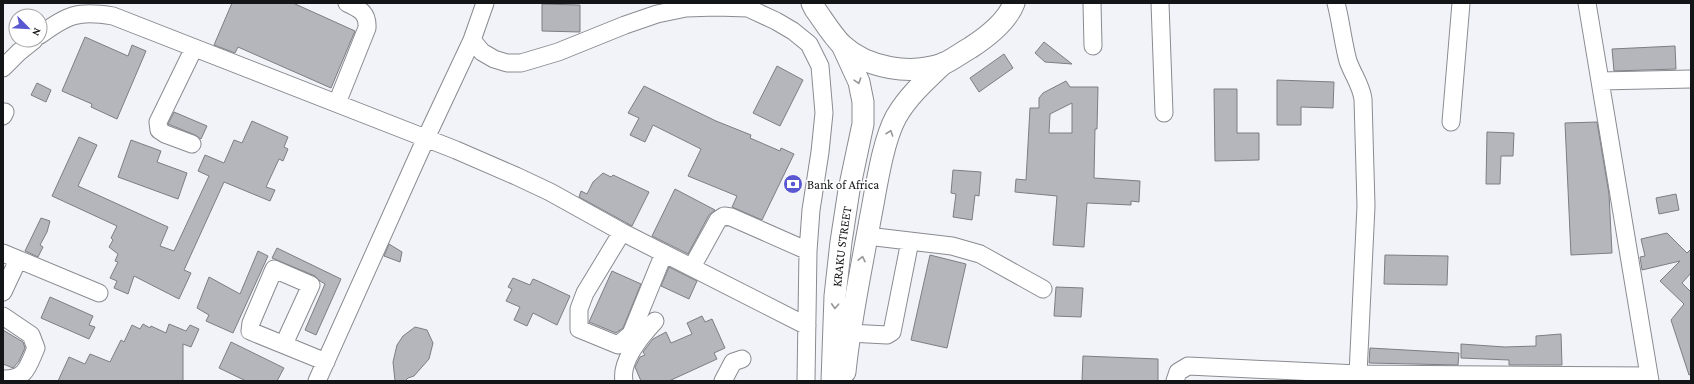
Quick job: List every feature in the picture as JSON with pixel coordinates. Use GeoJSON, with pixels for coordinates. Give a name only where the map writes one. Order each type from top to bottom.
{"type":"FeatureCollection","features":[{"type":"Feature","properties":{"kind":"main road"},"geometry":{"type":"LineString","coordinates":[[812,5],[842,45],[866,60],[895,68],[919,69],[944,63],[975,44],[995,29],[1017,6]]}},
{"type":"Feature","properties":{"kind":"main road","name":"KRAKU STREET"},"geometry":{"type":"LineString","coordinates":[[832,381],[835,296],[841,242],[849,190],[863,124],[863,102],[859,82],[842,45]]}},
{"type":"Feature","properties":{"kind":"main road","name":"KRAKU STREET"},"geometry":{"type":"LineString","coordinates":[[844,381],[849,333],[885,149],[895,118],[907,100],[923,82],[944,63]]}},
{"type":"Feature","properties":{"kind":"street"},"geometry":{"type":"LineString","coordinates":[[336,103],[367,28],[367,20],[364,13],[347,3]]}},
{"type":"Feature","properties":{"kind":"street"},"geometry":{"type":"LineString","coordinates":[[317,381],[426,138],[472,40],[485,3]]}},
{"type":"Feature","properties":{"kind":"street"},"geometry":{"type":"LineString","coordinates":[[1092,3],[1093,46]]}},
{"type":"Feature","properties":{"kind":"street"},"geometry":{"type":"LineString","coordinates":[[1160,3],[1164,113]]}},
{"type":"Feature","properties":{"kind":"street"},"geometry":{"type":"LineString","coordinates":[[1336,3],[1348,60],[1351,70],[1362,88],[1364,99],[1366,206],[1358,374]]}},
{"type":"Feature","properties":{"kind":"street"},"geometry":{"type":"LineString","coordinates":[[1451,122],[1461,3]]}},
{"type":"Feature","properties":{"kind":"street"},"geometry":{"type":"LineString","coordinates":[[1175,381],[1178,372],[1188,366],[1358,374],[1649,378],[1587,3]]}},
{"type":"Feature","properties":{"kind":"street"},"geometry":{"type":"LineString","coordinates":[[472,40],[482,52],[494,59],[507,63],[521,63],[558,52],[657,14],[686,8],[701,7],[748,8],[776,21],[793,31],[810,44],[820,66],[824,113],[820,152],[811,210],[808,251],[806,381]]}},
{"type":"Feature","properties":{"kind":"street"},"geometry":{"type":"LineString","coordinates":[[48,30],[71,16],[93,12],[113,16],[426,138],[550,192],[622,232],[807,326]]}},
{"type":"Feature","properties":{"kind":"street"},"geometry":{"type":"LineString","coordinates":[[3,68],[24,48]]}},
{"type":"Feature","properties":{"kind":"street"},"geometry":{"type":"LineString","coordinates":[[192,144],[165,134],[159,130],[158,122],[194,48]]}},
{"type":"Feature","properties":{"kind":"street"},"geometry":{"type":"LineString","coordinates":[[1600,81],[1691,79]]}},
{"type":"Feature","properties":{"kind":"street"},"geometry":{"type":"LineString","coordinates":[[692,267],[718,220],[724,216],[731,217],[808,251]]}},
{"type":"Feature","properties":{"kind":"street"},"geometry":{"type":"LineString","coordinates":[[622,232],[585,293],[579,309],[579,329],[618,345],[631,334],[664,253]]}},
{"type":"Feature","properties":{"kind":"street"},"geometry":{"type":"LineString","coordinates":[[867,236],[952,246],[980,254],[1043,289]]}},
{"type":"Feature","properties":{"kind":"street"},"geometry":{"type":"LineString","coordinates":[[849,333],[887,335],[892,332],[910,241]]}},
{"type":"Feature","properties":{"kind":"street"},"geometry":{"type":"LineString","coordinates":[[3,292],[11,256],[99,293]]}},
{"type":"Feature","properties":{"kind":"street"},"geometry":{"type":"LineString","coordinates":[[3,316],[31,335],[36,348],[28,366],[21,376],[13,380],[3,379]]}},
{"type":"Feature","properties":{"kind":"street"},"geometry":{"type":"LineString","coordinates":[[624,381],[623,375],[632,350],[655,321]]}},
{"type":"Feature","properties":{"kind":"street"},"geometry":{"type":"LineString","coordinates":[[284,344],[326,362]]}},
{"type":"Feature","properties":{"kind":"street"},"geometry":{"type":"LineString","coordinates":[[724,381],[733,362],[742,359]]}},
{"type":"Feature","properties":{"kind":"building"},"geometry":{"type":"Polygon","coordinates":[[[232,3],[293,3],[355,31],[331,88],[238,47],[235,53],[214,45],[232,3]]]}},
{"type":"Feature","properties":{"kind":"building"},"geometry":{"type":"Polygon","coordinates":[[[542,4],[580,5],[580,32],[542,31],[542,4]]]}},
{"type":"Feature","properties":{"kind":"building"},"geometry":{"type":"Polygon","coordinates":[[[85,37],[128,56],[132,45],[146,51],[117,119],[91,107],[92,104],[62,91],[85,37]]]}},
{"type":"Feature","properties":{"kind":"building"},"geometry":{"type":"Polygon","coordinates":[[[1044,42],[1072,64],[1045,62],[1035,53],[1044,42]]]}},
{"type":"Feature","properties":{"kind":"building"},"geometry":{"type":"Polygon","coordinates":[[[1675,46],[1676,69],[1614,71],[1612,49],[1675,46]]]}},
{"type":"Feature","properties":{"kind":"building"},"geometry":{"type":"Polygon","coordinates":[[[1004,54],[1013,68],[979,92],[970,78],[1004,54]]]}},
{"type":"Feature","properties":{"kind":"building"},"geometry":{"type":"Polygon","coordinates":[[[777,66],[803,80],[780,126],[753,113],[777,66]]]}},
{"type":"Feature","properties":{"kind":"building"},"geometry":{"type":"Polygon","coordinates":[[[1277,80],[1334,82],[1333,108],[1301,107],[1301,125],[1277,125],[1277,80]]]}},
{"type":"Feature","properties":{"kind":"building"},"geometry":{"type":"Polygon","coordinates":[[[1066,81],[1070,87],[1098,87],[1094,178],[1140,181],[1139,202],[1131,201],[1131,205],[1087,203],[1084,247],[1053,245],[1057,196],[1015,192],[1016,179],[1026,180],[1030,108],[1039,108],[1039,98],[1043,93],[1066,81]],[[1072,103],[1050,114],[1049,133],[1072,133],[1072,103]]]}},
{"type":"Feature","properties":{"kind":"building"},"geometry":{"type":"Polygon","coordinates":[[[37,83],[51,90],[46,102],[31,95],[37,83]]]}},
{"type":"Feature","properties":{"kind":"building"},"geometry":{"type":"Polygon","coordinates":[[[644,86],[716,121],[751,135],[750,138],[780,151],[781,148],[794,154],[762,220],[732,207],[737,196],[688,176],[701,149],[653,125],[645,142],[630,135],[639,118],[628,113],[644,86]]]}},
{"type":"Feature","properties":{"kind":"building"},"geometry":{"type":"Polygon","coordinates":[[[1214,89],[1237,89],[1237,133],[1259,133],[1259,160],[1215,161],[1214,89]]]}},
{"type":"Feature","properties":{"kind":"building"},"geometry":{"type":"Polygon","coordinates":[[[174,112],[207,126],[201,139],[168,124],[174,112]]]}},
{"type":"Feature","properties":{"kind":"building"},"geometry":{"type":"Polygon","coordinates":[[[252,121],[288,137],[284,147],[288,149],[283,161],[279,159],[266,187],[275,190],[270,201],[224,182],[184,270],[191,273],[179,299],[134,276],[128,294],[114,288],[117,281],[110,278],[118,262],[115,261],[118,254],[109,247],[113,240],[111,238],[117,226],[52,196],[79,137],[97,145],[78,186],[168,227],[160,246],[174,251],[209,176],[198,171],[205,155],[224,163],[234,140],[242,143],[252,121]]]}},
{"type":"Feature","properties":{"kind":"building"},"geometry":{"type":"Polygon","coordinates":[[[1597,122],[1609,194],[1612,253],[1571,255],[1565,123],[1597,122]]]}},
{"type":"Feature","properties":{"kind":"building"},"geometry":{"type":"Polygon","coordinates":[[[1487,132],[1514,133],[1513,156],[1501,156],[1500,184],[1486,184],[1487,132]]]}},
{"type":"Feature","properties":{"kind":"building"},"geometry":{"type":"Polygon","coordinates":[[[131,140],[161,151],[157,162],[187,173],[178,199],[118,177],[131,140]]]}},
{"type":"Feature","properties":{"kind":"building"},"geometry":{"type":"Polygon","coordinates":[[[953,170],[981,172],[979,196],[975,195],[972,220],[953,217],[956,194],[951,193],[953,170]]]}},
{"type":"Feature","properties":{"kind":"building"},"geometry":{"type":"Polygon","coordinates":[[[603,173],[611,177],[613,175],[649,192],[632,226],[579,197],[581,191],[587,194],[593,182],[603,173]]]}},
{"type":"Feature","properties":{"kind":"building"},"geometry":{"type":"Polygon","coordinates":[[[675,189],[715,210],[709,215],[688,254],[652,236],[675,189]]]}},
{"type":"Feature","properties":{"kind":"building"},"geometry":{"type":"Polygon","coordinates":[[[1676,194],[1679,210],[1659,214],[1656,198],[1676,194]]]}},
{"type":"Feature","properties":{"kind":"building"},"geometry":{"type":"Polygon","coordinates":[[[41,218],[50,221],[47,232],[40,245],[43,247],[38,257],[25,251],[41,218]]]}},
{"type":"Feature","properties":{"kind":"building"},"geometry":{"type":"Polygon","coordinates":[[[1667,233],[1687,253],[1691,249],[1691,273],[1682,283],[1691,292],[1691,374],[1689,375],[1671,320],[1684,304],[1660,281],[1680,261],[1642,270],[1640,257],[1645,256],[1641,239],[1667,233]]]}},
{"type":"Feature","properties":{"kind":"building"},"geometry":{"type":"Polygon","coordinates":[[[389,244],[402,252],[400,262],[384,256],[389,244]]]}},
{"type":"Feature","properties":{"kind":"building"},"geometry":{"type":"Polygon","coordinates":[[[277,248],[341,279],[316,335],[305,330],[325,284],[315,276],[272,258],[277,248]]]}},
{"type":"Feature","properties":{"kind":"building"},"geometry":{"type":"Polygon","coordinates":[[[258,251],[268,256],[233,333],[206,321],[209,315],[197,308],[209,277],[240,294],[258,251]]]}},
{"type":"Feature","properties":{"kind":"building"},"geometry":{"type":"Polygon","coordinates":[[[930,255],[966,264],[947,348],[911,340],[930,255]]]}},
{"type":"Feature","properties":{"kind":"building"},"geometry":{"type":"Polygon","coordinates":[[[1385,255],[1448,256],[1447,285],[1384,284],[1385,255]]]}},
{"type":"Feature","properties":{"kind":"building"},"geometry":{"type":"Polygon","coordinates":[[[669,267],[697,281],[689,299],[661,286],[669,267]]]}},
{"type":"Feature","properties":{"kind":"building"},"geometry":{"type":"Polygon","coordinates":[[[612,271],[641,284],[623,328],[616,333],[589,322],[612,271]]]}},
{"type":"Feature","properties":{"kind":"building"},"geometry":{"type":"Polygon","coordinates":[[[513,278],[530,285],[533,279],[570,296],[557,325],[533,313],[527,326],[514,320],[520,307],[506,301],[512,289],[508,287],[513,278]]]}},
{"type":"Feature","properties":{"kind":"building"},"geometry":{"type":"Polygon","coordinates":[[[1056,287],[1083,288],[1081,317],[1054,316],[1056,287]]]}},
{"type":"Feature","properties":{"kind":"building"},"geometry":{"type":"Polygon","coordinates":[[[50,297],[93,316],[89,325],[95,327],[89,339],[41,318],[50,297]]]}},
{"type":"Feature","properties":{"kind":"building"},"geometry":{"type":"Polygon","coordinates":[[[702,316],[705,322],[712,319],[725,348],[714,353],[717,359],[669,381],[641,381],[635,367],[640,357],[645,355],[643,352],[653,339],[666,332],[671,343],[692,334],[687,323],[702,316]]]}},
{"type":"Feature","properties":{"kind":"building"},"geometry":{"type":"Polygon","coordinates":[[[143,324],[166,333],[169,324],[186,331],[190,325],[199,329],[191,347],[183,344],[183,381],[58,381],[69,357],[85,364],[90,354],[110,362],[121,340],[124,342],[132,325],[140,329],[143,324]]]}},
{"type":"Feature","properties":{"kind":"building"},"geometry":{"type":"Polygon","coordinates":[[[415,327],[427,330],[433,343],[429,359],[414,376],[405,381],[395,381],[393,362],[397,345],[403,336],[415,327]]]}},
{"type":"Feature","properties":{"kind":"building"},"geometry":{"type":"Polygon","coordinates":[[[3,330],[23,342],[25,348],[19,361],[13,368],[3,364],[3,330]]]}},
{"type":"Feature","properties":{"kind":"building"},"geometry":{"type":"Polygon","coordinates":[[[1561,334],[1562,365],[1509,365],[1509,360],[1461,358],[1461,344],[1505,347],[1536,346],[1536,336],[1561,334]]]}},
{"type":"Feature","properties":{"kind":"building"},"geometry":{"type":"Polygon","coordinates":[[[231,342],[284,368],[277,381],[246,381],[219,368],[231,342]]]}},
{"type":"Feature","properties":{"kind":"building"},"geometry":{"type":"Polygon","coordinates":[[[1370,348],[1459,353],[1458,365],[1369,363],[1370,348]]]}},
{"type":"Feature","properties":{"kind":"building"},"geometry":{"type":"Polygon","coordinates":[[[1083,356],[1158,359],[1158,381],[1082,381],[1083,356]]]}},
{"type":"Feature","properties":{"kind":"place","name":"Bank of Africa"},"geometry":{"type":"Point","coordinates":[793,184]}}]}
